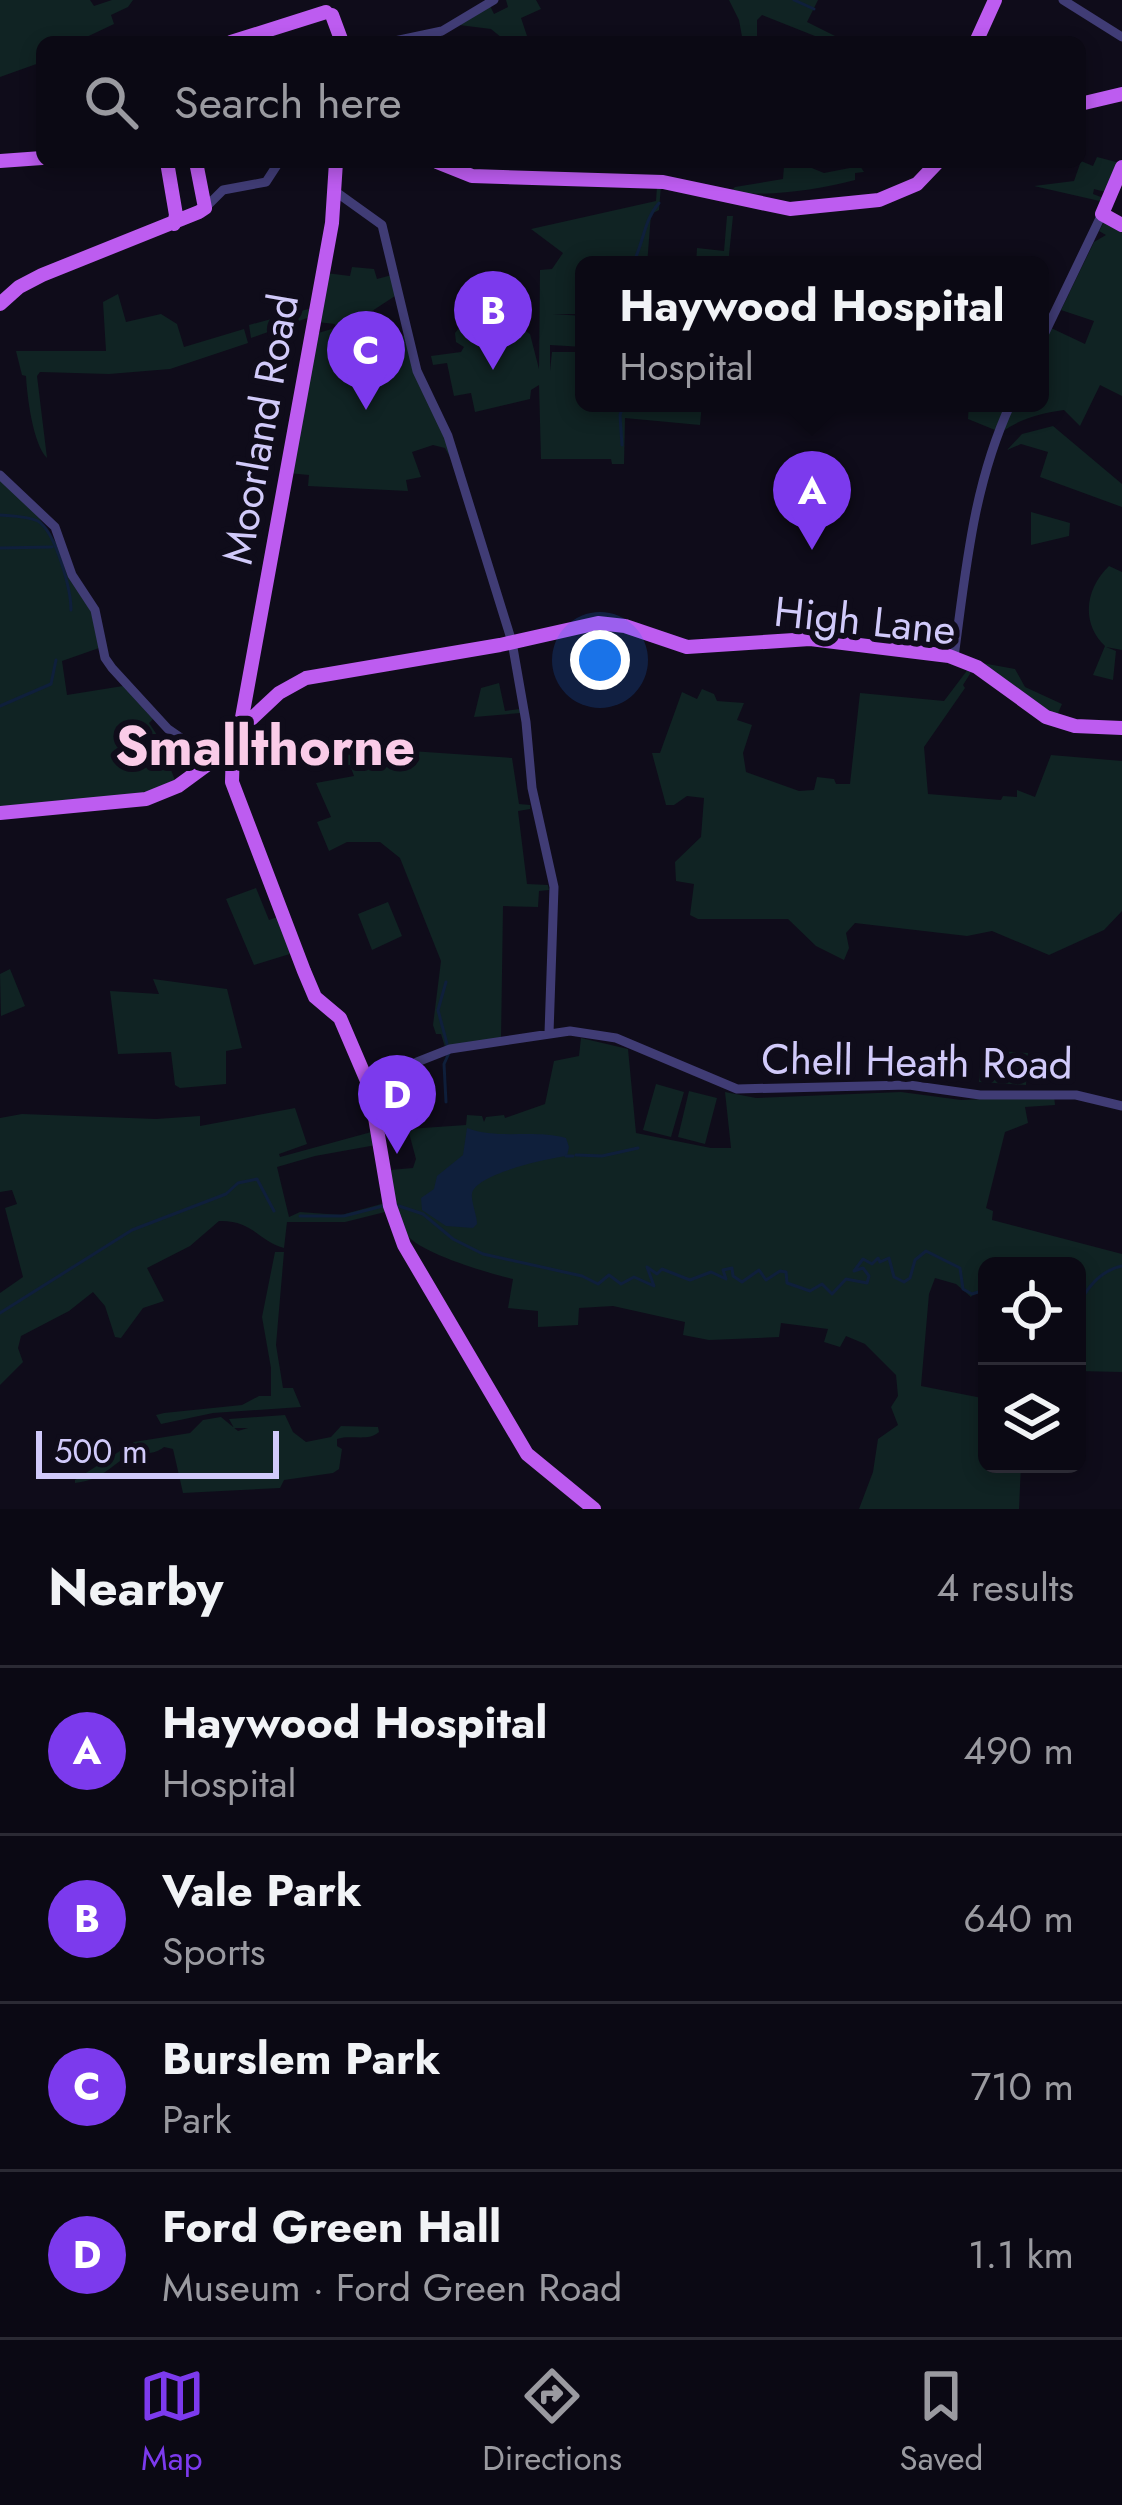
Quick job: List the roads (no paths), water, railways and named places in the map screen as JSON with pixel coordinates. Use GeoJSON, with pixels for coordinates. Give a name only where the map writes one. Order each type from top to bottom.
{"type":"FeatureCollection","features":[{"type":"Feature","properties":{"kind":"main road"},"geometry":{"type":"LineString","coordinates":[[979,36],[995,0]]}},
{"type":"Feature","properties":{"kind":"main road"},"geometry":{"type":"LineString","coordinates":[[248,36],[329,8]]}},
{"type":"Feature","properties":{"kind":"main road"},"geometry":{"type":"LineString","coordinates":[[1086,103],[1122,94]]}},
{"type":"Feature","properties":{"kind":"main road"},"geometry":{"type":"LineString","coordinates":[[0,161],[36,158]]}},
{"type":"Feature","properties":{"kind":"main road"},"geometry":{"type":"LineString","coordinates":[[1122,167],[1102,214],[1122,225]]}},
{"type":"Feature","properties":{"kind":"main road"},"geometry":{"type":"LineString","coordinates":[[168,168],[177,220]]}},
{"type":"Feature","properties":{"kind":"main road"},"geometry":{"type":"LineString","coordinates":[[2,303],[42,275],[205,208],[197,168]]}},
{"type":"Feature","properties":{"kind":"main road","name":"Moorland Road"},"geometry":{"type":"LineString","coordinates":[[231,773],[336,192],[336,168]]}},
{"type":"Feature","properties":{"kind":"main road"},"geometry":{"type":"LineString","coordinates":[[452,168],[472,176],[663,182],[790,209],[880,200],[915,185],[932,168]]}},
{"type":"Feature","properties":{"kind":"main road","name":"High Lane"},"geometry":{"type":"LineString","coordinates":[[0,813],[146,799],[174,788],[291,684],[306,678],[598,623],[625,626],[687,647],[808,639],[954,657],[972,664],[1046,717],[1075,726],[1122,728]]}},
{"type":"Feature","properties":{"kind":"main road"},"geometry":{"type":"LineString","coordinates":[[211,759],[231,773],[313,992],[340,1018],[370,1088],[390,1204],[404,1246],[527,1454],[595,1509]]}},
{"type":"Feature","properties":{"kind":"street"},"geometry":{"type":"LineString","coordinates":[[421,36],[442,32],[494,0]]}},
{"type":"Feature","properties":{"kind":"street"},"geometry":{"type":"LineString","coordinates":[[1067,3],[1122,37]]}},
{"type":"Feature","properties":{"kind":"street"},"geometry":{"type":"LineString","coordinates":[[205,208],[220,192],[266,182],[276,168]]}},
{"type":"Feature","properties":{"kind":"street"},"geometry":{"type":"LineString","coordinates":[[336,192],[382,225],[417,371],[449,440],[512,642],[532,788],[554,879],[549,1034]]}},
{"type":"Feature","properties":{"kind":"street"},"geometry":{"type":"LineString","coordinates":[[1049,324],[1102,214]]}},
{"type":"Feature","properties":{"kind":"street"},"geometry":{"type":"LineString","coordinates":[[954,657],[975,505],[986,461],[1007,412]]}},
{"type":"Feature","properties":{"kind":"street"},"geometry":{"type":"LineString","coordinates":[[0,475],[52,523],[72,575],[95,610],[105,658],[159,720],[211,759]]}},
{"type":"Feature","properties":{"kind":"street","name":"Chell Heath Road"},"geometry":{"type":"LineString","coordinates":[[370,1088],[449,1050],[585,1032],[616,1038],[737,1089],[909,1085],[980,1095],[1076,1095],[1122,1106]]}},
{"type":"Feature","properties":{"kind":"water"},"geometry":{"type":"Polygon","coordinates":[[[467,1128],[566,1138],[567,1156],[485,1180],[472,1194],[477,1224],[473,1228],[446,1226],[422,1210],[421,1198],[434,1189],[437,1176],[463,1155],[467,1128]]]}},
{"type":"Feature","properties":{"kind":"waterway"},"geometry":{"type":"LineString","coordinates":[[794,0],[814,9]]}},
{"type":"Feature","properties":{"kind":"waterway"},"geometry":{"type":"LineString","coordinates":[[636,256],[659,203]]}},
{"type":"Feature","properties":{"kind":"waterway"},"geometry":{"type":"LineString","coordinates":[[369,350],[372,354]]}},
{"type":"Feature","properties":{"kind":"waterway"},"geometry":{"type":"LineString","coordinates":[[376,358],[381,358]]}},
{"type":"Feature","properties":{"kind":"waterway"},"geometry":{"type":"LineString","coordinates":[[621,412],[622,445]]}},
{"type":"Feature","properties":{"kind":"waterway"},"geometry":{"type":"LineString","coordinates":[[0,515],[29,518],[45,527],[61,562],[71,610]]}},
{"type":"Feature","properties":{"kind":"waterway"},"geometry":{"type":"LineString","coordinates":[[0,548],[52,547]]}},
{"type":"Feature","properties":{"kind":"waterway"},"geometry":{"type":"LineString","coordinates":[[0,706],[51,684],[56,660]]}},
{"type":"Feature","properties":{"kind":"waterway"},"geometry":{"type":"LineString","coordinates":[[446,982],[438,1010],[447,1044]]}},
{"type":"Feature","properties":{"kind":"waterway"},"geometry":{"type":"LineString","coordinates":[[446,1102],[444,1064],[449,1053]]}},
{"type":"Feature","properties":{"kind":"waterway"},"geometry":{"type":"LineString","coordinates":[[576,1155],[602,1156],[638,1148]]}},
{"type":"Feature","properties":{"kind":"waterway"},"geometry":{"type":"LineString","coordinates":[[566,1156],[573,1156]]}},
{"type":"Feature","properties":{"kind":"waterway"},"geometry":{"type":"LineString","coordinates":[[0,1313],[132,1230],[226,1194],[238,1183],[257,1179],[274,1211]]}},
{"type":"Feature","properties":{"kind":"waterway"},"geometry":{"type":"LineString","coordinates":[[300,1216],[344,1216],[387,1205]]}},
{"type":"Feature","properties":{"kind":"waterway"},"geometry":{"type":"LineString","coordinates":[[396,1205],[423,1214],[453,1239],[483,1254],[582,1276],[598,1284],[609,1275],[621,1284],[634,1277],[654,1286],[647,1267],[657,1274],[662,1269],[690,1280],[711,1272],[726,1279],[723,1270],[732,1268],[733,1276],[742,1282],[759,1270],[766,1280],[780,1271],[786,1272],[787,1283],[810,1291],[822,1284],[832,1294],[846,1279],[867,1283],[869,1276],[863,1268],[854,1271],[863,1259],[872,1264],[878,1258],[880,1262],[889,1258],[894,1277],[904,1282],[915,1260],[926,1251],[960,1268],[963,1289],[978,1292]]}},
{"type":"Feature","properties":{"kind":"waterway"},"geometry":{"type":"LineString","coordinates":[[1086,1293],[1107,1272],[1122,1266]]}},
{"type":"Feature","properties":{"kind":"place","name":"Vale Park"},"geometry":{"type":"Point","coordinates":[493,370]}},
{"type":"Feature","properties":{"kind":"place","name":"Burslem Park"},"geometry":{"type":"Point","coordinates":[366,410]}},
{"type":"Feature","properties":{"kind":"place","name":"Haywood Hospital"},"geometry":{"type":"Point","coordinates":[812,550]}},
{"type":"Feature","properties":{"kind":"place","name":"Ford Green Hall"},"geometry":{"type":"Point","coordinates":[397,1154]}},
{"type":"Feature","properties":{"kind":"district","name":"Smallthorne"},"geometry":{"type":"Point","coordinates":[265,746]}}]}
